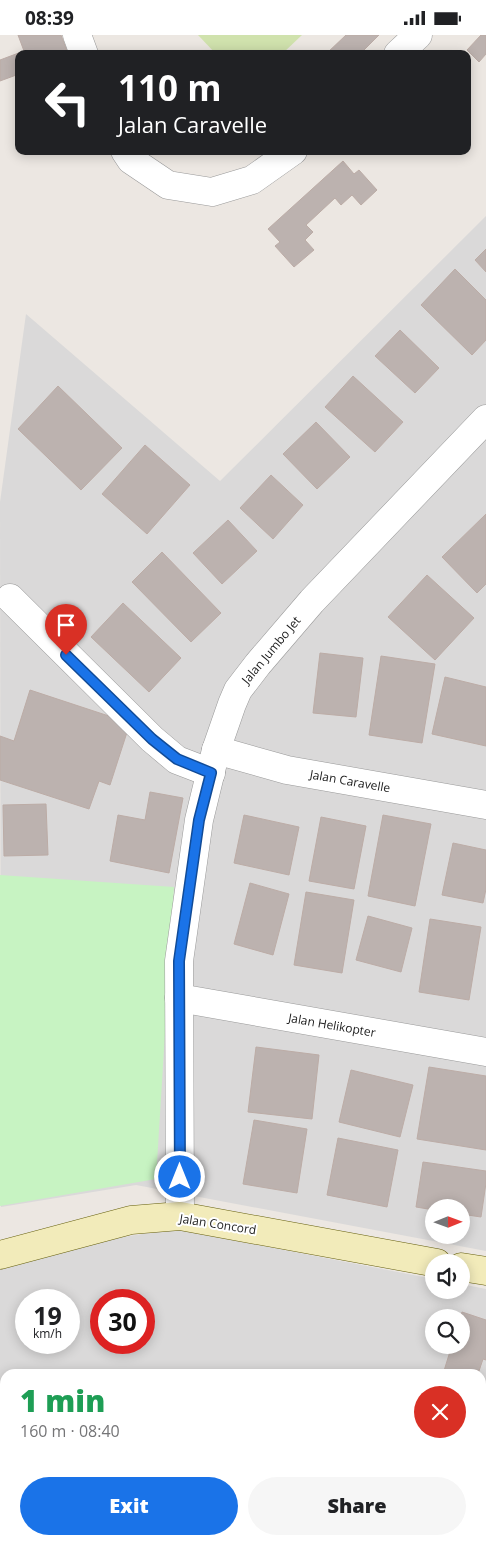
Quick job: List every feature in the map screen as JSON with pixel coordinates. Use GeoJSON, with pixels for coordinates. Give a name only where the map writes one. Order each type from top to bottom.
{"type":"FeatureCollection","features":[{"type":"Feature","properties":{"kind":"street"},"geometry":{"type":"LineString","coordinates":[[77,35],[83,50]]}},
{"type":"Feature","properties":{"kind":"street"},"geometry":{"type":"LineString","coordinates":[[402,50],[418,35]]}},
{"type":"Feature","properties":{"kind":"street"},"geometry":{"type":"LineString","coordinates":[[128,155],[131,160],[168,185],[212,192],[252,180],[287,155]]}},
{"type":"Feature","properties":{"kind":"street","name":"Jalan Jumbo Jet"},"geometry":{"type":"LineString","coordinates":[[180,1216],[179,961],[199,820],[214,761],[238,690],[312,601],[482,432]]}},
{"type":"Feature","properties":{"kind":"street","name":"Jalan Caravelle"},"geometry":{"type":"LineString","coordinates":[[10,599],[152,739],[177,759],[214,761],[287,770],[486,805]]}},
{"type":"Feature","properties":{"kind":"street","name":"Jalan Helikopter"},"geometry":{"type":"LineString","coordinates":[[179,998],[486,1052]]}},
{"type":"Feature","properties":{"kind":"street","name":"Jalan Concord"},"geometry":{"type":"LineString","coordinates":[[0,1255],[131,1220],[180,1216],[425,1261]]}},
{"type":"Feature","properties":{"kind":"street"},"geometry":{"type":"LineString","coordinates":[[470,1268],[486,1271]]}},
{"type":"Feature","properties":{"kind":"shaded area"},"geometry":{"type":"Polygon","coordinates":[[[486,216],[486,1251],[449,1244],[470,1244],[470,1199],[425,1199],[425,1239],[136,1185],[1,1207],[0,502],[26,314],[220,481],[486,216]]]}},
{"type":"Feature","properties":{"kind":"shaded area"},"geometry":{"type":"Polygon","coordinates":[[[175,1229],[425,1277],[425,1299],[470,1299],[470,1286],[486,1289],[486,1369],[0,1369],[0,1256],[175,1229]]]}},
{"type":"Feature","properties":{"kind":"green space"},"geometry":{"type":"Polygon","coordinates":[[[198,35],[302,35],[286,50],[212,50],[198,35]]]}},
{"type":"Feature","properties":{"kind":"green space"},"geometry":{"type":"Polygon","coordinates":[[[0,875],[174,887],[156,1179],[0,1206],[0,875]]]}},
{"type":"Feature","properties":{"kind":"building"},"geometry":{"type":"Polygon","coordinates":[[[18,35],[61,35],[67,50],[24,50],[18,35]]]}},
{"type":"Feature","properties":{"kind":"building"},"geometry":{"type":"Polygon","coordinates":[[[346,35],[379,35],[364,50],[330,50],[346,35]]]}},
{"type":"Feature","properties":{"kind":"building"},"geometry":{"type":"Polygon","coordinates":[[[481,35],[486,35],[486,54],[479,62],[471,54],[471,50],[467,50],[481,35]]]}},
{"type":"Feature","properties":{"kind":"building"},"geometry":{"type":"Polygon","coordinates":[[[15,54],[15,75],[0,81],[0,60],[15,54]]]}},
{"type":"Feature","properties":{"kind":"building"},"geometry":{"type":"Polygon","coordinates":[[[343,161],[354,174],[359,170],[377,190],[361,205],[352,195],[341,205],[335,198],[306,225],[313,232],[305,240],[314,250],[294,267],[275,246],[280,242],[268,229],[343,161]]]}},
{"type":"Feature","properties":{"kind":"building"},"geometry":{"type":"Polygon","coordinates":[[[486,249],[486,272],[475,260],[486,249]]]}},
{"type":"Feature","properties":{"kind":"building"},"geometry":{"type":"Polygon","coordinates":[[[455,269],[486,300],[486,340],[472,355],[421,305],[455,269]]]}},
{"type":"Feature","properties":{"kind":"building"},"geometry":{"type":"Polygon","coordinates":[[[400,330],[439,368],[415,393],[375,356],[400,330]]]}},
{"type":"Feature","properties":{"kind":"building"},"geometry":{"type":"Polygon","coordinates":[[[353,376],[403,422],[375,452],[325,407],[353,376]]]}},
{"type":"Feature","properties":{"kind":"building"},"geometry":{"type":"Polygon","coordinates":[[[58,386],[122,448],[81,490],[18,429],[58,386]]]}},
{"type":"Feature","properties":{"kind":"building"},"geometry":{"type":"Polygon","coordinates":[[[316,422],[350,457],[317,489],[283,454],[316,422]]]}},
{"type":"Feature","properties":{"kind":"building"},"geometry":{"type":"Polygon","coordinates":[[[145,445],[190,485],[147,534],[102,494],[145,445]]]}},
{"type":"Feature","properties":{"kind":"building"},"geometry":{"type":"Polygon","coordinates":[[[271,475],[303,505],[273,539],[240,508],[271,475]]]}},
{"type":"Feature","properties":{"kind":"building"},"geometry":{"type":"Polygon","coordinates":[[[486,514],[486,584],[477,593],[442,557],[486,514]]]}},
{"type":"Feature","properties":{"kind":"building"},"geometry":{"type":"Polygon","coordinates":[[[228,520],[257,551],[222,584],[193,553],[228,520]]]}},
{"type":"Feature","properties":{"kind":"building"},"geometry":{"type":"Polygon","coordinates":[[[162,552],[221,613],[191,642],[132,582],[162,552]]]}},
{"type":"Feature","properties":{"kind":"building"},"geometry":{"type":"Polygon","coordinates":[[[427,575],[474,618],[435,660],[388,617],[427,575]]]}},
{"type":"Feature","properties":{"kind":"building"},"geometry":{"type":"Polygon","coordinates":[[[123,603],[181,658],[149,692],[91,637],[123,603]]]}},
{"type":"Feature","properties":{"kind":"building"},"geometry":{"type":"Polygon","coordinates":[[[320,653],[363,658],[356,717],[313,713],[320,653]]]}},
{"type":"Feature","properties":{"kind":"building"},"geometry":{"type":"Polygon","coordinates":[[[381,656],[435,664],[422,743],[369,735],[381,656]]]}},
{"type":"Feature","properties":{"kind":"building"},"geometry":{"type":"Polygon","coordinates":[[[445,677],[486,687],[486,746],[432,734],[445,677]]]}},
{"type":"Feature","properties":{"kind":"building"},"geometry":{"type":"Polygon","coordinates":[[[30,690],[130,723],[110,785],[99,781],[89,809],[0,780],[0,736],[14,741],[30,690]]]}},
{"type":"Feature","properties":{"kind":"building"},"geometry":{"type":"Polygon","coordinates":[[[150,792],[183,798],[169,873],[110,861],[118,815],[145,820],[150,792]]]}},
{"type":"Feature","properties":{"kind":"building"},"geometry":{"type":"Polygon","coordinates":[[[46,804],[48,855],[4,856],[3,805],[46,804]]]}},
{"type":"Feature","properties":{"kind":"building"},"geometry":{"type":"Polygon","coordinates":[[[244,815],[299,827],[289,875],[234,863],[244,815]]]}},
{"type":"Feature","properties":{"kind":"building"},"geometry":{"type":"Polygon","coordinates":[[[383,815],[431,824],[415,906],[368,896],[383,815]]]}},
{"type":"Feature","properties":{"kind":"building"},"geometry":{"type":"Polygon","coordinates":[[[321,817],[366,826],[354,889],[309,881],[321,817]]]}},
{"type":"Feature","properties":{"kind":"building"},"geometry":{"type":"Polygon","coordinates":[[[453,843],[486,850],[486,889],[483,903],[442,895],[453,843]]]}},
{"type":"Feature","properties":{"kind":"building"},"geometry":{"type":"Polygon","coordinates":[[[250,883],[289,894],[273,955],[234,944],[250,883]]]}},
{"type":"Feature","properties":{"kind":"building"},"geometry":{"type":"Polygon","coordinates":[[[306,892],[354,900],[342,973],[294,965],[306,892]]]}},
{"type":"Feature","properties":{"kind":"building"},"geometry":{"type":"Polygon","coordinates":[[[368,916],[412,928],[401,972],[356,960],[368,916]]]}},
{"type":"Feature","properties":{"kind":"building"},"geometry":{"type":"Polygon","coordinates":[[[430,919],[481,927],[469,1000],[419,992],[430,919]]]}},
{"type":"Feature","properties":{"kind":"building"},"geometry":{"type":"Polygon","coordinates":[[[256,1047],[319,1055],[312,1119],[248,1112],[256,1047]]]}},
{"type":"Feature","properties":{"kind":"building"},"geometry":{"type":"Polygon","coordinates":[[[429,1067],[486,1076],[486,1150],[417,1139],[429,1067]]]}},
{"type":"Feature","properties":{"kind":"building"},"geometry":{"type":"Polygon","coordinates":[[[351,1070],[413,1085],[400,1137],[339,1122],[351,1070]]]}},
{"type":"Feature","properties":{"kind":"building"},"geometry":{"type":"Polygon","coordinates":[[[254,1120],[307,1129],[297,1193],[243,1184],[254,1120]]]}},
{"type":"Feature","properties":{"kind":"building"},"geometry":{"type":"Polygon","coordinates":[[[338,1138],[398,1150],[387,1207],[327,1195],[338,1138]]]}},
{"type":"Feature","properties":{"kind":"building"},"geometry":{"type":"Polygon","coordinates":[[[423,1162],[486,1171],[481,1217],[470,1215],[470,1199],[425,1199],[425,1208],[416,1207],[423,1162]]]}},
{"type":"Feature","properties":{"kind":"building"},"geometry":{"type":"Polygon","coordinates":[[[470,1315],[486,1320],[486,1360],[483,1359],[480,1369],[445,1369],[449,1354],[470,1354],[470,1315]]]}},
{"type":"Feature","properties":{"kind":"route"},"geometry":{"type":"LineString","coordinates":[[66,655],[152,739],[177,759],[211,773],[199,820],[179,961],[180,1177]]}}]}
